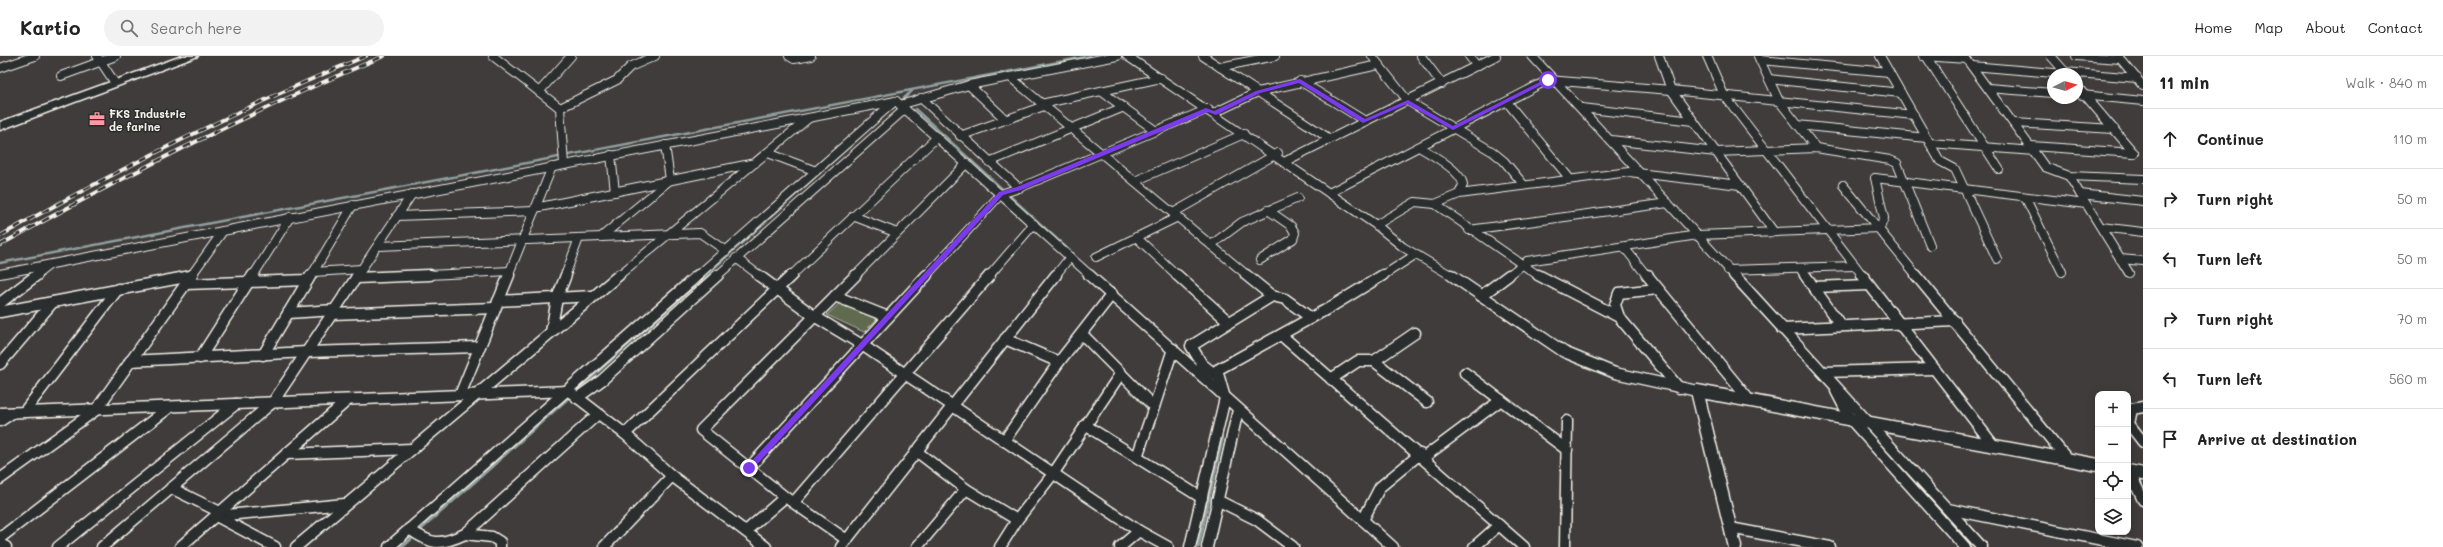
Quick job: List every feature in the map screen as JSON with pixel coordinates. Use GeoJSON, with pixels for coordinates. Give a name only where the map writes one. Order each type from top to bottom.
{"type":"FeatureCollection","features":[{"type":"Feature","properties":{"kind":"highway"},"geometry":{"type":"LineString","coordinates":[[0,121],[180,56]]}},
{"type":"Feature","properties":{"kind":"highway"},"geometry":{"type":"LineString","coordinates":[[0,126],[192,56]]}},
{"type":"Feature","properties":{"kind":"street"},"geometry":{"type":"LineString","coordinates":[[0,68],[35,56]]}},
{"type":"Feature","properties":{"kind":"street"},"geometry":{"type":"LineString","coordinates":[[61,76],[99,59],[116,56]]}},
{"type":"Feature","properties":{"kind":"street"},"geometry":{"type":"LineString","coordinates":[[493,56],[560,108],[564,160]]}},
{"type":"Feature","properties":{"kind":"street"},"geometry":{"type":"LineString","coordinates":[[539,92],[571,56]]}},
{"type":"Feature","properties":{"kind":"street"},"geometry":{"type":"LineString","coordinates":[[560,108],[617,80],[630,67],[655,56]]}},
{"type":"Feature","properties":{"kind":"street"},"geometry":{"type":"LineString","coordinates":[[789,56],[794,59],[811,56]]}},
{"type":"Feature","properties":{"kind":"street"},"geometry":{"type":"LineString","coordinates":[[0,274],[552,167],[564,160],[612,155],[810,117],[900,105],[970,85],[1117,56]]}},
{"type":"Feature","properties":{"kind":"street"},"geometry":{"type":"LineString","coordinates":[[1127,56],[1276,154],[1284,162],[1376,225],[1416,255],[1450,274],[1564,352],[1615,373],[1679,388],[2095,464]]}},
{"type":"Feature","properties":{"kind":"street"},"geometry":{"type":"LineString","coordinates":[[1203,56],[1330,139]]}},
{"type":"Feature","properties":{"kind":"street"},"geometry":{"type":"LineString","coordinates":[[1220,67],[1275,56]]}},
{"type":"Feature","properties":{"kind":"street"},"geometry":{"type":"LineString","coordinates":[[1372,56],[1408,102],[1493,152],[1504,161],[1524,185]]}},
{"type":"Feature","properties":{"kind":"street"},"geometry":{"type":"LineString","coordinates":[[1421,56],[1442,84]]}},
{"type":"Feature","properties":{"kind":"street"},"geometry":{"type":"LineString","coordinates":[[1469,56],[1477,66]]}},
{"type":"Feature","properties":{"kind":"street"},"geometry":{"type":"LineString","coordinates":[[1284,162],[1365,121],[1408,102],[1496,56]]}},
{"type":"Feature","properties":{"kind":"street"},"geometry":{"type":"LineString","coordinates":[[1532,56],[1582,108],[1982,547]]}},
{"type":"Feature","properties":{"kind":"street"},"geometry":{"type":"LineString","coordinates":[[1659,56],[1671,90],[1774,232]]}},
{"type":"Feature","properties":{"kind":"street"},"geometry":{"type":"LineString","coordinates":[[1707,56],[1724,95],[1994,446]]}},
{"type":"Feature","properties":{"kind":"street"},"geometry":{"type":"LineString","coordinates":[[1880,56],[1942,164],[1955,169],[1966,189],[1997,259]]}},
{"type":"Feature","properties":{"kind":"street"},"geometry":{"type":"LineString","coordinates":[[1923,56],[1965,58],[2045,167],[2070,176],[2143,179]]}},
{"type":"Feature","properties":{"kind":"street"},"geometry":{"type":"LineString","coordinates":[[1926,56],[1999,169]]}},
{"type":"Feature","properties":{"kind":"street"},"geometry":{"type":"LineString","coordinates":[[2051,56],[2062,68]]}},
{"type":"Feature","properties":{"kind":"street"},"geometry":{"type":"LineString","coordinates":[[2076,56],[2119,58],[2138,76],[2143,86]]}},
{"type":"Feature","properties":{"kind":"street"},"geometry":{"type":"LineString","coordinates":[[1759,58],[1889,72]]}},
{"type":"Feature","properties":{"kind":"street"},"geometry":{"type":"LineString","coordinates":[[1759,58],[1779,101],[1816,148]]}},
{"type":"Feature","properties":{"kind":"street"},"geometry":{"type":"LineString","coordinates":[[99,59],[113,80]]}},
{"type":"Feature","properties":{"kind":"street"},"geometry":{"type":"LineString","coordinates":[[749,468],[862,345],[1008,191],[1156,131],[1258,92],[1300,81],[1378,65]]}},
{"type":"Feature","properties":{"kind":"street"},"geometry":{"type":"LineString","coordinates":[[1972,66],[2047,72]]}},
{"type":"Feature","properties":{"kind":"street"},"geometry":{"type":"LineString","coordinates":[[2083,74],[2138,76]]}},
{"type":"Feature","properties":{"kind":"street"},"geometry":{"type":"LineString","coordinates":[[1010,77],[1272,296],[1285,299],[1311,318]]}},
{"type":"Feature","properties":{"kind":"street"},"geometry":{"type":"LineString","coordinates":[[960,136],[1043,105],[1161,78]]}},
{"type":"Feature","properties":{"kind":"street"},"geometry":{"type":"LineString","coordinates":[[1769,79],[1901,93]]}},
{"type":"Feature","properties":{"kind":"street"},"geometry":{"type":"LineString","coordinates":[[1329,193],[1548,80],[1724,95],[1914,115]]}},
{"type":"Feature","properties":{"kind":"street"},"geometry":{"type":"LineString","coordinates":[[1300,81],[1365,121]]}},
{"type":"Feature","properties":{"kind":"street"},"geometry":{"type":"LineString","coordinates":[[970,85],[1006,120]]}},
{"type":"Feature","properties":{"kind":"street"},"geometry":{"type":"LineString","coordinates":[[1988,88],[2047,93]]}},
{"type":"Feature","properties":{"kind":"street"},"geometry":{"type":"LineString","coordinates":[[1101,91],[1156,131]]}},
{"type":"Feature","properties":{"kind":"street"},"geometry":{"type":"LineString","coordinates":[[2083,95],[2143,100]]}},
{"type":"Feature","properties":{"kind":"street"},"geometry":{"type":"LineString","coordinates":[[1797,124],[1985,147],[2134,153],[2114,129],[2083,97]]}},
{"type":"Feature","properties":{"kind":"street"},"geometry":{"type":"LineString","coordinates":[[921,98],[989,162],[1008,191],[1034,224],[1174,349],[1238,410],[1393,547]]}},
{"type":"Feature","properties":{"kind":"street"},"geometry":{"type":"LineString","coordinates":[[1507,102],[1570,179]]}},
{"type":"Feature","properties":{"kind":"street"},"geometry":{"type":"LineString","coordinates":[[900,105],[967,163],[1008,191]]}},
{"type":"Feature","properties":{"kind":"street"},"geometry":{"type":"LineString","coordinates":[[389,547],[569,391],[816,171],[900,105]]}},
{"type":"Feature","properties":{"kind":"street"},"geometry":{"type":"LineString","coordinates":[[577,398],[602,380],[736,258],[900,105]]}},
{"type":"Feature","properties":{"kind":"street"},"geometry":{"type":"LineString","coordinates":[[989,162],[1124,107]]}},
{"type":"Feature","properties":{"kind":"street"},"geometry":{"type":"LineString","coordinates":[[1582,108],[1693,121]]}},
{"type":"Feature","properties":{"kind":"street"},"geometry":{"type":"LineString","coordinates":[[296,547],[345,504],[479,394],[593,296],[810,117]]}},
{"type":"Feature","properties":{"kind":"street"},"geometry":{"type":"LineString","coordinates":[[2014,123],[2114,129]]}},
{"type":"Feature","properties":{"kind":"street"},"geometry":{"type":"LineString","coordinates":[[1135,181],[1244,134]]}},
{"type":"Feature","properties":{"kind":"street"},"geometry":{"type":"LineString","coordinates":[[625,434],[937,136]]}},
{"type":"Feature","properties":{"kind":"street"},"geometry":{"type":"LineString","coordinates":[[1611,140],[1716,152],[1816,148],[1890,160],[1897,163],[1906,182],[1930,245]]}},
{"type":"Feature","properties":{"kind":"street"},"geometry":{"type":"LineString","coordinates":[[665,145],[670,180]]}},
{"type":"Feature","properties":{"kind":"street"},"geometry":{"type":"LineString","coordinates":[[1419,147],[1456,173],[1463,181],[1463,187],[1459,194]]}},
{"type":"Feature","properties":{"kind":"street"},"geometry":{"type":"LineString","coordinates":[[2130,149],[2143,149]]}},
{"type":"Feature","properties":{"kind":"street"},"geometry":{"type":"LineString","coordinates":[[768,153],[816,171]]}},
{"type":"Feature","properties":{"kind":"street"},"geometry":{"type":"LineString","coordinates":[[1096,257],[1176,215],[1276,154]]}},
{"type":"Feature","properties":{"kind":"street"},"geometry":{"type":"LineString","coordinates":[[612,155],[615,192]]}},
{"type":"Feature","properties":{"kind":"street"},"geometry":{"type":"LineString","coordinates":[[397,216],[535,210],[757,162]]}},
{"type":"Feature","properties":{"kind":"street"},"geometry":{"type":"LineString","coordinates":[[967,163],[701,430],[790,499],[844,544],[950,406],[1070,257]]}},
{"type":"Feature","properties":{"kind":"street"},"geometry":{"type":"LineString","coordinates":[[460,395],[552,167]]}},
{"type":"Feature","properties":{"kind":"street"},"geometry":{"type":"LineString","coordinates":[[1376,225],[1414,202],[1435,204],[1459,194],[1629,172],[1740,185]]}},
{"type":"Feature","properties":{"kind":"street"},"geometry":{"type":"LineString","coordinates":[[2070,176],[2129,273]]}},
{"type":"Feature","properties":{"kind":"street"},"geometry":{"type":"LineString","coordinates":[[1880,228],[1884,218],[1875,178],[2086,204]]}},
{"type":"Feature","properties":{"kind":"street"},"geometry":{"type":"LineString","coordinates":[[601,237],[670,180]]}},
{"type":"Feature","properties":{"kind":"street"},"geometry":{"type":"LineString","coordinates":[[1842,185],[1880,228],[2068,460]]}},
{"type":"Feature","properties":{"kind":"street"},"geometry":{"type":"LineString","coordinates":[[102,547],[273,402],[412,194]]}},
{"type":"Feature","properties":{"kind":"street"},"geometry":{"type":"LineString","coordinates":[[2080,194],[2143,201]]}},
{"type":"Feature","properties":{"kind":"street"},"geometry":{"type":"LineString","coordinates":[[2025,197],[2062,272]]}},
{"type":"Feature","properties":{"kind":"street"},"geometry":{"type":"LineString","coordinates":[[1211,245],[1242,222],[1298,198]]}},
{"type":"Feature","properties":{"kind":"street"},"geometry":{"type":"LineString","coordinates":[[1469,230],[1668,203]]}},
{"type":"Feature","properties":{"kind":"street"},"geometry":{"type":"LineString","coordinates":[[1435,204],[1469,230],[1578,300],[1619,317]]}},
{"type":"Feature","properties":{"kind":"street"},"geometry":{"type":"LineString","coordinates":[[263,355],[353,205]]}},
{"type":"Feature","properties":{"kind":"street"},"geometry":{"type":"LineString","coordinates":[[1260,260],[1293,239],[1295,233],[1291,226],[1268,210]]}},
{"type":"Feature","properties":{"kind":"street"},"geometry":{"type":"LineString","coordinates":[[853,216],[897,233]]}},
{"type":"Feature","properties":{"kind":"street"},"geometry":{"type":"LineString","coordinates":[[200,358],[290,218]]}},
{"type":"Feature","properties":{"kind":"street"},"geometry":{"type":"LineString","coordinates":[[746,531],[790,499],[904,375],[1034,224]]}},
{"type":"Feature","properties":{"kind":"street"},"geometry":{"type":"LineString","coordinates":[[2101,227],[2143,232]]}},
{"type":"Feature","properties":{"kind":"street"},"geometry":{"type":"LineString","coordinates":[[1481,296],[1523,264],[1537,259],[1698,235],[1880,228]]}},
{"type":"Feature","properties":{"kind":"street"},"geometry":{"type":"LineString","coordinates":[[0,479],[96,410],[222,231]]}},
{"type":"Feature","properties":{"kind":"street"},"geometry":{"type":"LineString","coordinates":[[378,246],[700,233],[726,251]]}},
{"type":"Feature","properties":{"kind":"street"},"geometry":{"type":"LineString","coordinates":[[1136,237],[1228,322]]}},
{"type":"Feature","properties":{"kind":"street"},"geometry":{"type":"LineString","coordinates":[[551,332],[557,298],[579,238]]}},
{"type":"Feature","properties":{"kind":"street"},"geometry":{"type":"LineString","coordinates":[[1624,247],[1750,401]]}},
{"type":"Feature","properties":{"kind":"street"},"geometry":{"type":"LineString","coordinates":[[1190,547],[1225,398],[1218,377],[1218,370],[1311,318],[1416,255]]}},
{"type":"Feature","properties":{"kind":"street"},"geometry":{"type":"LineString","coordinates":[[736,258],[814,316],[862,345],[950,406],[1139,531],[1168,547]]}},
{"type":"Feature","properties":{"kind":"street"},"geometry":{"type":"LineString","coordinates":[[2120,259],[2143,261]]}},
{"type":"Feature","properties":{"kind":"street"},"geometry":{"type":"LineString","coordinates":[[0,303],[52,263]]}},
{"type":"Feature","properties":{"kind":"street"},"geometry":{"type":"LineString","coordinates":[[1728,270],[1855,266]]}},
{"type":"Feature","properties":{"kind":"street"},"geometry":{"type":"LineString","coordinates":[[1800,268],[1841,326]]}},
{"type":"Feature","properties":{"kind":"street"},"geometry":{"type":"LineString","coordinates":[[185,284],[249,282],[362,269]]}},
{"type":"Feature","properties":{"kind":"street"},"geometry":{"type":"LineString","coordinates":[[356,278],[510,272]]}},
{"type":"Feature","properties":{"kind":"street"},"geometry":{"type":"LineString","coordinates":[[0,312],[190,276]]}},
{"type":"Feature","properties":{"kind":"street"},"geometry":{"type":"LineString","coordinates":[[1813,287],[1869,285]]}},
{"type":"Feature","properties":{"kind":"street"},"geometry":{"type":"LineString","coordinates":[[24,412],[118,289]]}},
{"type":"Feature","properties":{"kind":"street"},"geometry":{"type":"LineString","coordinates":[[1658,289],[1619,293],[1615,300],[1615,309],[1619,317],[1679,388]]}},
{"type":"Feature","properties":{"kind":"street"},"geometry":{"type":"LineString","coordinates":[[1004,441],[1059,362],[1112,294]]}},
{"type":"Feature","properties":{"kind":"street"},"geometry":{"type":"LineString","coordinates":[[288,313],[497,304],[593,296]]}},
{"type":"Feature","properties":{"kind":"street"},"geometry":{"type":"LineString","coordinates":[[834,296],[888,318]]}},
{"type":"Feature","properties":{"kind":"street"},"geometry":{"type":"LineString","coordinates":[[1218,377],[1203,366],[1191,346],[1272,296]]}},
{"type":"Feature","properties":{"kind":"street"},"geometry":{"type":"LineString","coordinates":[[0,364],[53,302]]}},
{"type":"Feature","properties":{"kind":"street"},"geometry":{"type":"LineString","coordinates":[[1782,329],[1956,322]]}},
{"type":"Feature","properties":{"kind":"street"},"geometry":{"type":"LineString","coordinates":[[1332,379],[1358,361],[1374,361],[1415,333]]}},
{"type":"Feature","properties":{"kind":"street"},"geometry":{"type":"LineString","coordinates":[[1082,334],[1154,407]]}},
{"type":"Feature","properties":{"kind":"street"},"geometry":{"type":"LineString","coordinates":[[1281,335],[1524,547]]}},
{"type":"Feature","properties":{"kind":"street"},"geometry":{"type":"LineString","coordinates":[[1005,339],[1059,362]]}},
{"type":"Feature","properties":{"kind":"street"},"geometry":{"type":"LineString","coordinates":[[130,361],[307,352],[479,347]]}},
{"type":"Feature","properties":{"kind":"street"},"geometry":{"type":"LineString","coordinates":[[1137,457],[1174,349]]}},
{"type":"Feature","properties":{"kind":"street"},"geometry":{"type":"LineString","coordinates":[[1374,361],[1427,402]]}},
{"type":"Feature","properties":{"kind":"street"},"geometry":{"type":"LineString","coordinates":[[1826,376],[1934,369]]}},
{"type":"Feature","properties":{"kind":"street"},"geometry":{"type":"LineString","coordinates":[[1000,547],[1017,520],[1053,474],[1121,373]]}},
{"type":"Feature","properties":{"kind":"street"},"geometry":{"type":"LineString","coordinates":[[1465,373],[1567,450]]}},
{"type":"Feature","properties":{"kind":"street"},"geometry":{"type":"LineString","coordinates":[[1826,376],[1851,420],[1965,547]]}},
{"type":"Feature","properties":{"kind":"street"},"geometry":{"type":"LineString","coordinates":[[0,413],[569,391],[625,434],[672,476],[766,547]]}},
{"type":"Feature","properties":{"kind":"street"},"geometry":{"type":"LineString","coordinates":[[1697,391],[1735,547]]}},
{"type":"Feature","properties":{"kind":"street"},"geometry":{"type":"LineString","coordinates":[[180,547],[348,400]]}},
{"type":"Feature","properties":{"kind":"street"},"geometry":{"type":"LineString","coordinates":[[1363,520],[1380,487],[1421,456],[1501,400]]}},
{"type":"Feature","properties":{"kind":"street"},"geometry":{"type":"LineString","coordinates":[[58,547],[236,404]]}},
{"type":"Feature","properties":{"kind":"street"},"geometry":{"type":"LineString","coordinates":[[0,538],[170,407]]}},
{"type":"Feature","properties":{"kind":"street"},"geometry":{"type":"LineString","coordinates":[[2143,407],[2132,408],[2130,424],[2143,442]]}},
{"type":"Feature","properties":{"kind":"street"},"geometry":{"type":"LineString","coordinates":[[1207,547],[1238,410]]}},
{"type":"Feature","properties":{"kind":"street"},"geometry":{"type":"LineString","coordinates":[[0,421],[12,413]]}},
{"type":"Feature","properties":{"kind":"street"},"geometry":{"type":"LineString","coordinates":[[410,529],[424,544],[440,547],[465,534],[598,414]]}},
{"type":"Feature","properties":{"kind":"street"},"geometry":{"type":"LineString","coordinates":[[1565,547],[1567,421]]}},
{"type":"Feature","properties":{"kind":"street"},"geometry":{"type":"LineString","coordinates":[[1086,425],[1202,498]]}},
{"type":"Feature","properties":{"kind":"street"},"geometry":{"type":"LineString","coordinates":[[286,454],[412,449]]}},
{"type":"Feature","properties":{"kind":"street"},"geometry":{"type":"LineString","coordinates":[[916,451],[966,489],[1017,520]]}},
{"type":"Feature","properties":{"kind":"street"},"geometry":{"type":"LineString","coordinates":[[2131,471],[2143,474]]}},
{"type":"Feature","properties":{"kind":"street"},"geometry":{"type":"LineString","coordinates":[[2131,475],[2143,500]]}},
{"type":"Feature","properties":{"kind":"street"},"geometry":{"type":"LineString","coordinates":[[604,547],[672,476]]}},
{"type":"Feature","properties":{"kind":"street"},"geometry":{"type":"LineString","coordinates":[[171,488],[275,547]]}},
{"type":"Feature","properties":{"kind":"street"},"geometry":{"type":"LineString","coordinates":[[918,547],[966,489]]}},
{"type":"Feature","properties":{"kind":"street"},"geometry":{"type":"LineString","coordinates":[[1217,500],[1237,509],[1281,542],[1293,547]]}},
{"type":"Feature","properties":{"kind":"street"},"geometry":{"type":"LineString","coordinates":[[218,514],[345,504]]}},
{"type":"Feature","properties":{"kind":"street"},"geometry":{"type":"LineString","coordinates":[[1948,509],[2137,547]]}},
{"type":"Feature","properties":{"kind":"street"},"geometry":{"type":"LineString","coordinates":[[1474,547],[1499,525]]}},
{"type":"Feature","properties":{"kind":"street"},"geometry":{"type":"LineString","coordinates":[[1730,528],[1830,547]]}},
{"type":"Feature","properties":{"kind":"street"},"geometry":{"type":"LineString","coordinates":[[1120,547],[1139,531]]}},
{"type":"Feature","properties":{"kind":"street"},"geometry":{"type":"LineString","coordinates":[[465,534],[492,537],[500,542],[500,547]]}},
{"type":"Feature","properties":{"kind":"street"},"geometry":{"type":"LineString","coordinates":[[0,544],[6,547]]}},
{"type":"Feature","properties":{"kind":"green space"},"geometry":{"type":"Polygon","coordinates":[[[842,301],[879,317],[864,332],[827,315],[842,301]]]}},
{"type":"Feature","properties":{"kind":"waterway"},"geometry":{"type":"LineString","coordinates":[[0,263],[1090,56]]}},
{"type":"Feature","properties":{"kind":"waterway"},"geometry":{"type":"LineString","coordinates":[[902,100],[912,91]]}},
{"type":"Feature","properties":{"kind":"waterway"},"geometry":{"type":"LineString","coordinates":[[915,109],[1072,253]]}},
{"type":"Feature","properties":{"kind":"waterway"},"geometry":{"type":"LineString","coordinates":[[705,276],[854,142]]}},
{"type":"Feature","properties":{"kind":"waterway"},"geometry":{"type":"LineString","coordinates":[[420,530],[706,275]]}},
{"type":"Feature","properties":{"kind":"waterway"},"geometry":{"type":"LineString","coordinates":[[1198,547],[1222,439]]}},
{"type":"Feature","properties":{"kind":"waterway"},"geometry":{"type":"LineString","coordinates":[[402,547],[411,539]]}},
{"type":"Feature","properties":{"kind":"railway"},"geometry":{"type":"LineString","coordinates":[[0,236],[180,140],[272,97],[366,56]]}},
{"type":"Feature","properties":{"kind":"railway"},"geometry":{"type":"LineString","coordinates":[[0,245],[189,145],[286,99],[384,56]]}},
{"type":"Feature","properties":{"kind":"place","name":"FKS Industrie de farine"},"geometry":{"type":"Point","coordinates":[97,119]}},
{"type":"Feature","properties":{"kind":"route"},"geometry":{"type":"LineString","coordinates":[[749,468],[1001,194],[1010,189],[1019,188],[1208,109],[1214,113],[1258,92],[1300,81],[1365,121],[1408,102],[1453,129],[1548,80]]}}]}
